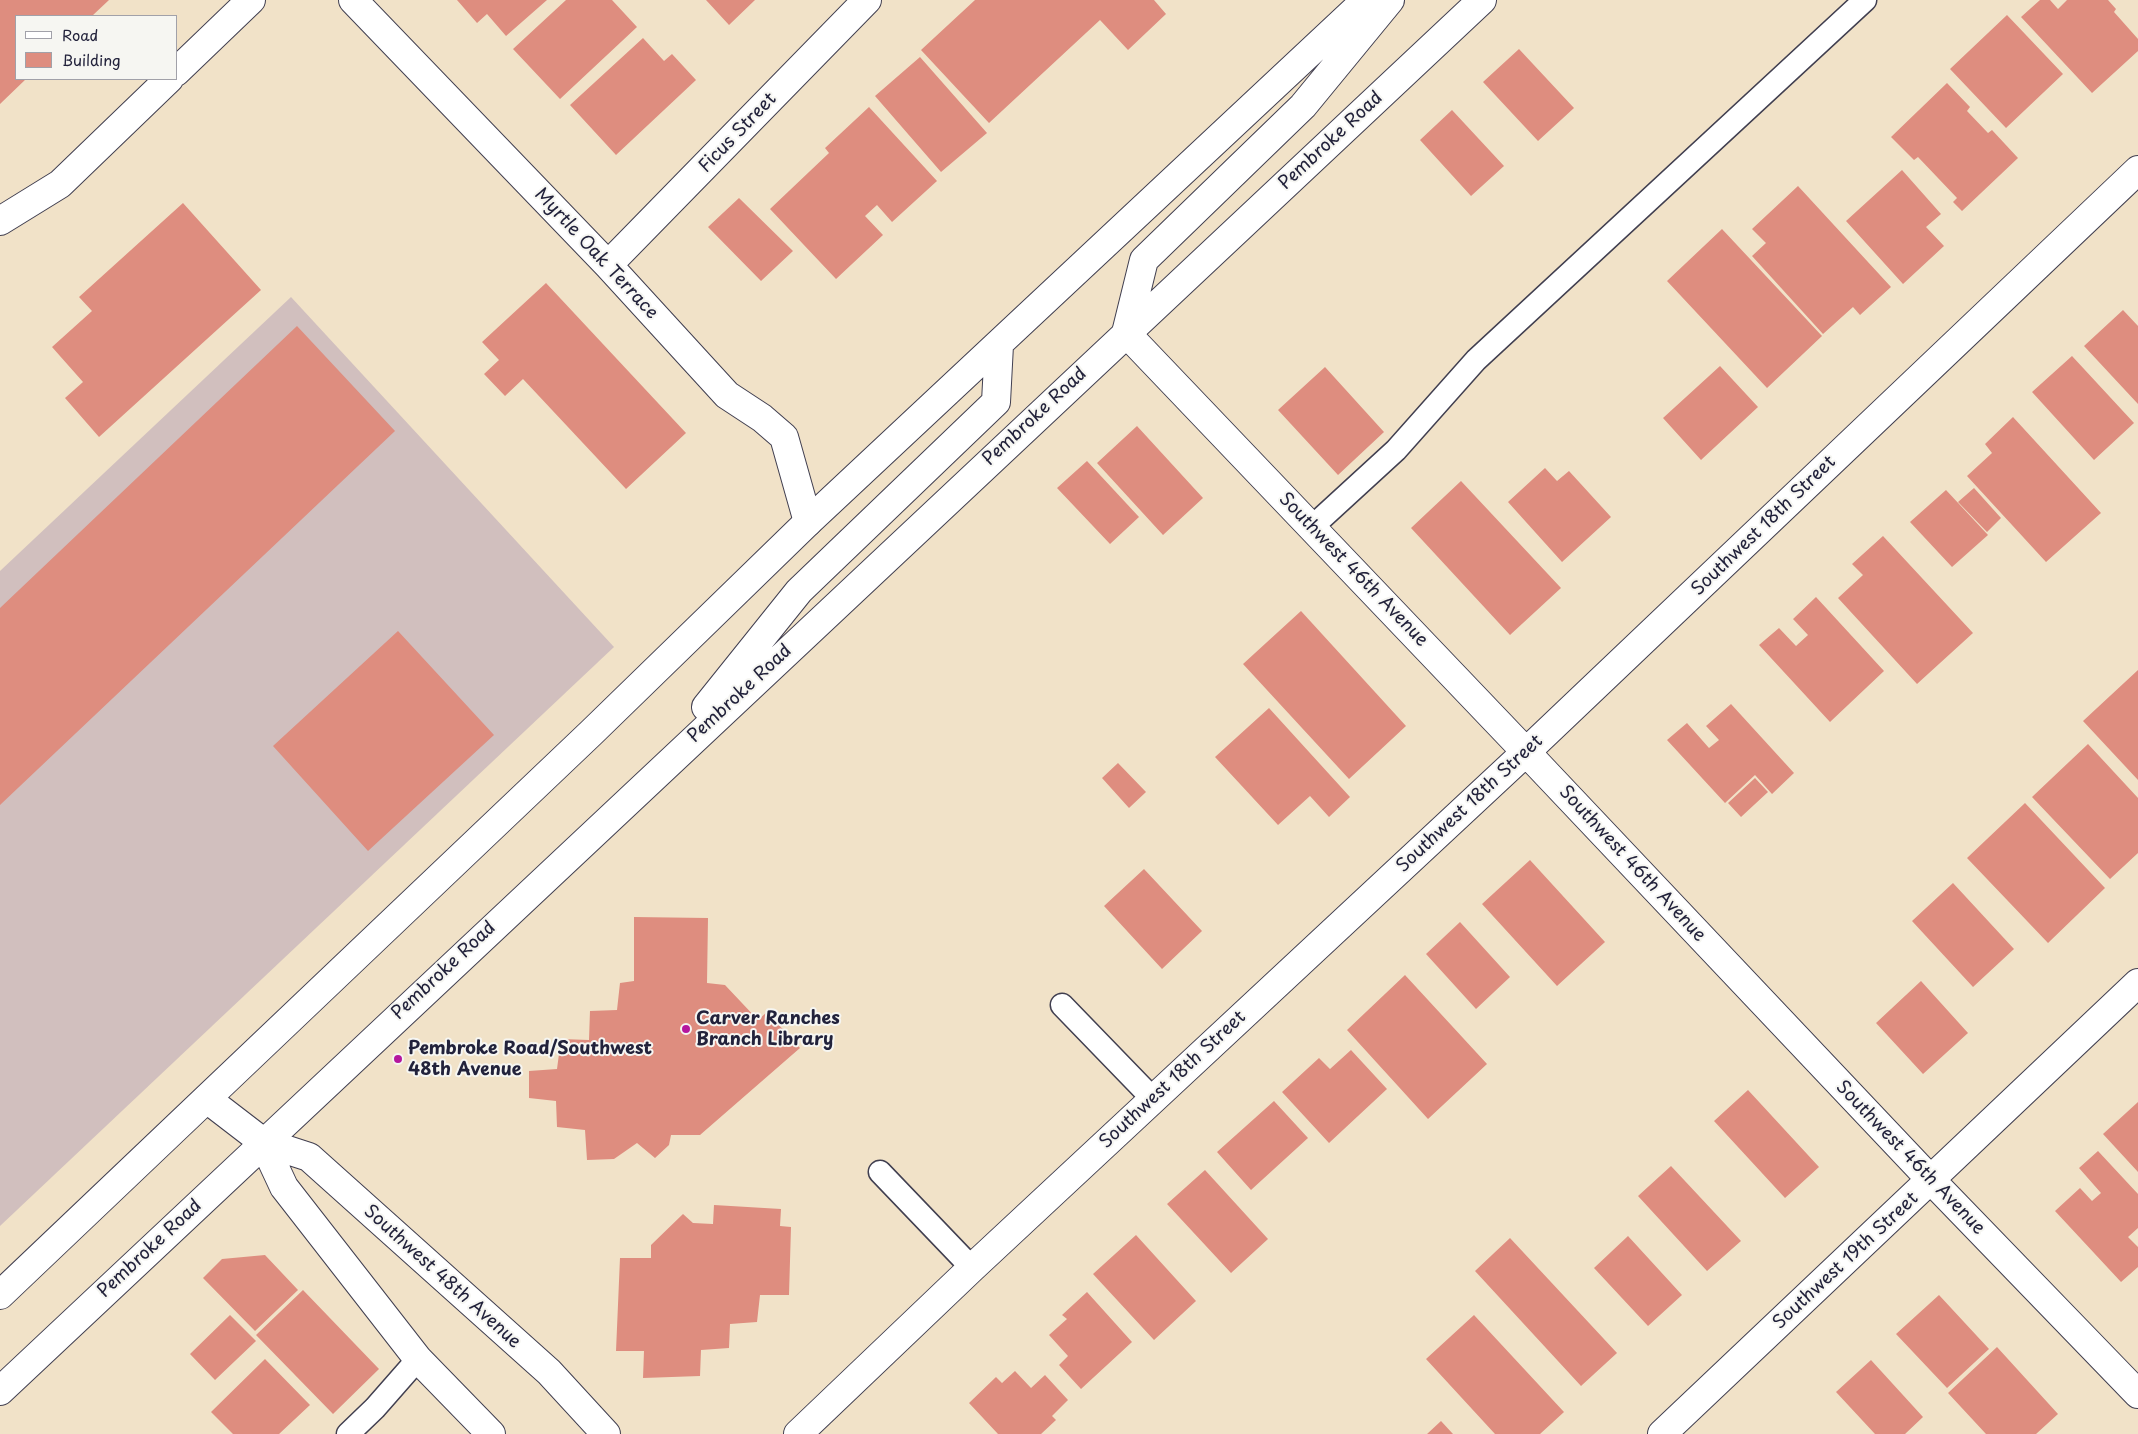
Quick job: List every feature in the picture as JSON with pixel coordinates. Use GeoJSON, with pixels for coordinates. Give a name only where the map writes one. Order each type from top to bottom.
{"type":"FeatureCollection","features":[{"type":"Feature","properties":{"kind":"street"},"geometry":{"type":"LineString","coordinates":[[178,70],[251,0]]}},
{"type":"Feature","properties":{"kind":"street","name":"Myrtle Oak Terrace"},"geometry":{"type":"LineString","coordinates":[[353,0],[608,265],[727,395],[762,418],[784,437],[808,522]]}},
{"type":"Feature","properties":{"kind":"street","name":"Ficus Street"},"geometry":{"type":"LineString","coordinates":[[608,265],[868,0]]}},
{"type":"Feature","properties":{"kind":"street"},"geometry":{"type":"LineString","coordinates":[[0,1295],[591,733],[808,522],[1366,0]]}},
{"type":"Feature","properties":{"kind":"street"},"geometry":{"type":"LineString","coordinates":[[1126,333],[1144,260],[1303,106],[1390,0]]}},
{"type":"Feature","properties":{"kind":"street","name":"Pembroke Road"},"geometry":{"type":"LineString","coordinates":[[0,1391],[644,784],[1482,0]]}},
{"type":"Feature","properties":{"kind":"street"},"geometry":{"type":"LineString","coordinates":[[0,221],[60,184],[168,80]]}},
{"type":"Feature","properties":{"kind":"street","name":"Southwest 18th Street"},"geometry":{"type":"LineString","coordinates":[[798,1434],[972,1268],[1526,752],[2138,170]]}},
{"type":"Feature","properties":{"kind":"street","name":"Southwest 46th Avenue"},"geometry":{"type":"LineString","coordinates":[[1126,333],[1931,1180],[2138,1394]]}},
{"type":"Feature","properties":{"kind":"street"},"geometry":{"type":"LineString","coordinates":[[644,784],[799,591],[996,402],[999,344]]}},
{"type":"Feature","properties":{"kind":"street","name":"Southwest 19th Street"},"geometry":{"type":"LineString","coordinates":[[1662,1434],[2138,983]]}},
{"type":"Feature","properties":{"kind":"street","name":"Southwest 48th Avenue"},"geometry":{"type":"LineString","coordinates":[[207,1099],[263,1142],[309,1157],[549,1372],[606,1434]]}},
{"type":"Feature","properties":{"kind":"street","name":"Southwest 48th Avenue"},"geometry":{"type":"LineString","coordinates":[[263,1142],[284,1187],[418,1359],[491,1434]]}},
{"type":"Feature","properties":{"kind":"lane"},"geometry":{"type":"LineString","coordinates":[[1312,528],[1396,450],[1476,360],[1865,0]]}},
{"type":"Feature","properties":{"kind":"lane"},"geometry":{"type":"LineString","coordinates":[[1062,1005],[1153,1099]]}},
{"type":"Feature","properties":{"kind":"lane"},"geometry":{"type":"LineString","coordinates":[[880,1172],[972,1268]]}},
{"type":"Feature","properties":{"kind":"lane"},"geometry":{"type":"LineString","coordinates":[[348,1434],[375,1408],[418,1359]]}},
{"type":"Feature","properties":{"kind":"shaded area"},"geometry":{"type":"Polygon","coordinates":[[[291,297],[614,647],[0,1226],[0,571],[291,297]]]}},
{"type":"Feature","properties":{"kind":"building"},"geometry":{"type":"Polygon","coordinates":[[[0,0],[109,0],[93,15],[15,15],[15,80],[25,80],[0,104],[0,0]]]}},
{"type":"Feature","properties":{"kind":"building"},"geometry":{"type":"Polygon","coordinates":[[[457,0],[547,0],[506,36],[487,14],[477,23],[457,0]]]}},
{"type":"Feature","properties":{"kind":"building"},"geometry":{"type":"Polygon","coordinates":[[[566,0],[612,0],[637,27],[560,99],[513,49],[566,0]]]}},
{"type":"Feature","properties":{"kind":"building"},"geometry":{"type":"Polygon","coordinates":[[[706,0],[755,0],[729,25],[706,0]]]}},
{"type":"Feature","properties":{"kind":"building"},"geometry":{"type":"Polygon","coordinates":[[[975,0],[1154,0],[1166,14],[1128,50],[1100,20],[989,123],[921,50],[975,0]]]}},
{"type":"Feature","properties":{"kind":"building"},"geometry":{"type":"Polygon","coordinates":[[[2040,0],[2050,0],[2058,9],[2067,0],[2108,0],[2116,9],[2114,12],[2138,39],[2138,51],[2092,93],[2021,17],[2040,0]]]}},
{"type":"Feature","properties":{"kind":"building"},"geometry":{"type":"Polygon","coordinates":[[[2007,15],[2063,74],[2006,128],[1950,69],[2007,15]]]}},
{"type":"Feature","properties":{"kind":"building"},"geometry":{"type":"Polygon","coordinates":[[[643,38],[664,61],[672,54],[696,80],[616,155],[570,105],[643,38]]]}},
{"type":"Feature","properties":{"kind":"building"},"geometry":{"type":"Polygon","coordinates":[[[1519,49],[1574,108],[1538,141],[1483,82],[1519,49]]]}},
{"type":"Feature","properties":{"kind":"building"},"geometry":{"type":"Polygon","coordinates":[[[920,57],[987,133],[941,172],[875,96],[920,57]]]}},
{"type":"Feature","properties":{"kind":"building"},"geometry":{"type":"Polygon","coordinates":[[[1947,83],[1970,107],[1967,111],[1988,133],[1992,130],[2018,158],[1962,211],[1953,202],[1957,198],[1918,157],[1914,160],[1891,137],[1947,83]]]}},
{"type":"Feature","properties":{"kind":"building"},"geometry":{"type":"Polygon","coordinates":[[[869,107],[937,181],[892,222],[877,205],[865,216],[883,235],[836,279],[770,209],[829,153],[825,148],[869,107]]]}},
{"type":"Feature","properties":{"kind":"building"},"geometry":{"type":"Polygon","coordinates":[[[1452,110],[1504,166],[1471,196],[1420,140],[1452,110]]]}},
{"type":"Feature","properties":{"kind":"building"},"geometry":{"type":"Polygon","coordinates":[[[1902,170],[1941,214],[1926,227],[1944,246],[1903,284],[1846,221],[1902,170]]]}},
{"type":"Feature","properties":{"kind":"building"},"geometry":{"type":"Polygon","coordinates":[[[1798,186],[1891,287],[1860,315],[1853,307],[1823,334],[1752,256],[1766,243],[1752,229],[1798,186]]]}},
{"type":"Feature","properties":{"kind":"building"},"geometry":{"type":"Polygon","coordinates":[[[739,198],[793,251],[761,281],[708,227],[739,198]]]}},
{"type":"Feature","properties":{"kind":"building"},"geometry":{"type":"Polygon","coordinates":[[[183,203],[261,290],[99,437],[65,398],[83,382],[52,347],[92,311],[79,297],[183,203]]]}},
{"type":"Feature","properties":{"kind":"building"},"geometry":{"type":"Polygon","coordinates":[[[1722,229],[1822,336],[1767,388],[1667,281],[1722,229]]]}},
{"type":"Feature","properties":{"kind":"building"},"geometry":{"type":"Polygon","coordinates":[[[546,283],[686,433],[626,489],[523,379],[505,396],[484,374],[499,360],[482,342],[546,283]]]}},
{"type":"Feature","properties":{"kind":"building"},"geometry":{"type":"Polygon","coordinates":[[[2123,310],[2138,326],[2138,404],[2084,346],[2123,310]]]}},
{"type":"Feature","properties":{"kind":"building"},"geometry":{"type":"Polygon","coordinates":[[[297,326],[395,431],[0,805],[0,608],[297,326]]]}},
{"type":"Feature","properties":{"kind":"building"},"geometry":{"type":"Polygon","coordinates":[[[2072,356],[2134,423],[2094,460],[2032,392],[2072,356]]]}},
{"type":"Feature","properties":{"kind":"building"},"geometry":{"type":"Polygon","coordinates":[[[1720,366],[1758,407],[1701,460],[1663,418],[1720,366]]]}},
{"type":"Feature","properties":{"kind":"building"},"geometry":{"type":"Polygon","coordinates":[[[1325,367],[1384,432],[1338,475],[1278,410],[1325,367]]]}},
{"type":"Feature","properties":{"kind":"building"},"geometry":{"type":"Polygon","coordinates":[[[2013,417],[2101,513],[2046,562],[1967,476],[1992,453],[1985,444],[2013,417]]]}},
{"type":"Feature","properties":{"kind":"building"},"geometry":{"type":"Polygon","coordinates":[[[1137,426],[1203,498],[1163,535],[1097,463],[1137,426]]]}},
{"type":"Feature","properties":{"kind":"building"},"geometry":{"type":"Polygon","coordinates":[[[1087,461],[1139,517],[1110,544],[1057,488],[1087,461]]]}},
{"type":"Feature","properties":{"kind":"building"},"geometry":{"type":"Polygon","coordinates":[[[1545,468],[1557,481],[1569,471],[1611,517],[1562,562],[1508,502],[1545,468]]]}},
{"type":"Feature","properties":{"kind":"building"},"geometry":{"type":"Polygon","coordinates":[[[1461,481],[1561,588],[1510,635],[1411,528],[1461,481]]]}},
{"type":"Feature","properties":{"kind":"building"},"geometry":{"type":"Polygon","coordinates":[[[1974,488],[2001,518],[1987,532],[1958,502],[1974,488]]]}},
{"type":"Feature","properties":{"kind":"building"},"geometry":{"type":"Polygon","coordinates":[[[1946,490],[1988,535],[1952,567],[1910,522],[1946,490]]]}},
{"type":"Feature","properties":{"kind":"building"},"geometry":{"type":"Polygon","coordinates":[[[1883,536],[1973,633],[1917,684],[1838,598],[1863,575],[1852,564],[1883,536]]]}},
{"type":"Feature","properties":{"kind":"building"},"geometry":{"type":"Polygon","coordinates":[[[1816,597],[1884,671],[1830,722],[1759,645],[1779,628],[1796,646],[1808,635],[1793,619],[1816,597]]]}},
{"type":"Feature","properties":{"kind":"building"},"geometry":{"type":"Polygon","coordinates":[[[1301,611],[1406,726],[1349,779],[1243,664],[1301,611]]]}},
{"type":"Feature","properties":{"kind":"building"},"geometry":{"type":"Polygon","coordinates":[[[398,631],[494,735],[368,851],[273,746],[398,631]]]}},
{"type":"Feature","properties":{"kind":"building"},"geometry":{"type":"Polygon","coordinates":[[[2138,670],[2138,780],[2083,721],[2138,670]]]}},
{"type":"Feature","properties":{"kind":"building"},"geometry":{"type":"Polygon","coordinates":[[[1731,704],[1794,773],[1772,794],[1755,775],[1725,803],[1667,740],[1687,723],[1709,748],[1719,740],[1706,726],[1731,704]]]}},
{"type":"Feature","properties":{"kind":"building"},"geometry":{"type":"Polygon","coordinates":[[[1269,708],[1350,797],[1329,817],[1310,796],[1278,825],[1215,757],[1269,708]]]}},
{"type":"Feature","properties":{"kind":"building"},"geometry":{"type":"Polygon","coordinates":[[[2088,744],[2138,798],[2138,853],[2110,879],[2032,797],[2088,744]]]}},
{"type":"Feature","properties":{"kind":"building"},"geometry":{"type":"Polygon","coordinates":[[[1118,763],[1146,792],[1129,808],[1102,778],[1118,763]]]}},
{"type":"Feature","properties":{"kind":"building"},"geometry":{"type":"Polygon","coordinates":[[[1755,778],[1768,792],[1741,817],[1728,803],[1755,778]]]}},
{"type":"Feature","properties":{"kind":"building"},"geometry":{"type":"Polygon","coordinates":[[[2025,803],[2105,888],[2048,943],[1967,858],[2025,803]]]}},
{"type":"Feature","properties":{"kind":"building"},"geometry":{"type":"Polygon","coordinates":[[[1530,860],[1605,942],[1557,986],[1482,904],[1530,860]]]}},
{"type":"Feature","properties":{"kind":"building"},"geometry":{"type":"Polygon","coordinates":[[[1144,869],[1202,931],[1162,969],[1104,906],[1144,869]]]}},
{"type":"Feature","properties":{"kind":"building"},"geometry":{"type":"Polygon","coordinates":[[[1953,883],[2014,949],[1973,987],[1912,921],[1953,883]]]}},
{"type":"Feature","properties":{"kind":"building","name":"Carver Ranches Branch Library"},"geometry":{"type":"Polygon","coordinates":[[[634,917],[708,918],[707,983],[725,985],[758,1020],[767,1012],[800,1048],[700,1135],[671,1135],[669,1145],[655,1158],[637,1143],[614,1159],[587,1160],[585,1130],[557,1127],[556,1101],[529,1098],[529,1071],[557,1069],[561,1039],[589,1040],[590,1011],[617,1010],[620,983],[634,981],[634,917]]]}},
{"type":"Feature","properties":{"kind":"building"},"geometry":{"type":"Polygon","coordinates":[[[1460,922],[1510,977],[1476,1009],[1426,954],[1460,922]]]}},
{"type":"Feature","properties":{"kind":"building"},"geometry":{"type":"Polygon","coordinates":[[[1405,975],[1487,1064],[1428,1119],[1347,1030],[1405,975]]]}},
{"type":"Feature","properties":{"kind":"building"},"geometry":{"type":"Polygon","coordinates":[[[1921,981],[1968,1033],[1923,1074],[1876,1023],[1921,981]]]}},
{"type":"Feature","properties":{"kind":"building"},"geometry":{"type":"Polygon","coordinates":[[[1351,1050],[1387,1089],[1329,1143],[1282,1092],[1319,1058],[1330,1069],[1351,1050]]]}},
{"type":"Feature","properties":{"kind":"building"},"geometry":{"type":"Polygon","coordinates":[[[1748,1090],[1819,1167],[1785,1198],[1714,1121],[1748,1090]]]}},
{"type":"Feature","properties":{"kind":"building"},"geometry":{"type":"Polygon","coordinates":[[[1274,1101],[1308,1138],[1251,1190],[1217,1152],[1274,1101]]]}},
{"type":"Feature","properties":{"kind":"building"},"geometry":{"type":"Polygon","coordinates":[[[2138,1102],[2138,1172],[2103,1134],[2138,1102]]]}},
{"type":"Feature","properties":{"kind":"building"},"geometry":{"type":"Polygon","coordinates":[[[2098,1151],[2138,1194],[2138,1228],[2128,1237],[2138,1247],[2138,1267],[2121,1282],[2055,1211],[2080,1188],[2092,1201],[2101,1193],[2079,1168],[2098,1151]]]}},
{"type":"Feature","properties":{"kind":"building"},"geometry":{"type":"Polygon","coordinates":[[[1671,1166],[1741,1241],[1707,1271],[1638,1196],[1671,1166]]]}},
{"type":"Feature","properties":{"kind":"building"},"geometry":{"type":"Polygon","coordinates":[[[1205,1170],[1268,1239],[1231,1273],[1167,1204],[1205,1170]]]}},
{"type":"Feature","properties":{"kind":"building"},"geometry":{"type":"Polygon","coordinates":[[[714,1205],[781,1209],[780,1226],[791,1227],[789,1295],[760,1295],[757,1322],[730,1324],[729,1348],[701,1350],[700,1376],[643,1378],[644,1351],[616,1351],[620,1258],[651,1258],[651,1245],[683,1214],[693,1223],[713,1224],[714,1205]]]}},
{"type":"Feature","properties":{"kind":"building"},"geometry":{"type":"Polygon","coordinates":[[[1136,1235],[1196,1301],[1154,1340],[1093,1274],[1136,1235]]]}},
{"type":"Feature","properties":{"kind":"building"},"geometry":{"type":"Polygon","coordinates":[[[1628,1236],[1682,1295],[1648,1326],[1594,1268],[1628,1236]]]}},
{"type":"Feature","properties":{"kind":"building"},"geometry":{"type":"Polygon","coordinates":[[[1510,1238],[1617,1353],[1581,1386],[1475,1271],[1510,1238]]]}},
{"type":"Feature","properties":{"kind":"building"},"geometry":{"type":"Polygon","coordinates":[[[265,1255],[298,1290],[255,1331],[203,1278],[222,1259],[265,1255]]]}},
{"type":"Feature","properties":{"kind":"building"},"geometry":{"type":"Polygon","coordinates":[[[303,1290],[379,1369],[333,1414],[256,1335],[303,1290]]]}},
{"type":"Feature","properties":{"kind":"building"},"geometry":{"type":"Polygon","coordinates":[[[1087,1292],[1132,1342],[1081,1389],[1059,1365],[1068,1356],[1049,1335],[1067,1319],[1062,1315],[1087,1292]]]}},
{"type":"Feature","properties":{"kind":"building"},"geometry":{"type":"Polygon","coordinates":[[[1939,1295],[1989,1349],[1947,1388],[1896,1334],[1939,1295]]]}},
{"type":"Feature","properties":{"kind":"building"},"geometry":{"type":"Polygon","coordinates":[[[230,1315],[256,1341],[215,1380],[190,1354],[230,1315]]]}},
{"type":"Feature","properties":{"kind":"building"},"geometry":{"type":"Polygon","coordinates":[[[1474,1315],[1564,1412],[1540,1434],[1495,1434],[1426,1359],[1474,1315]]]}},
{"type":"Feature","properties":{"kind":"building"},"geometry":{"type":"Polygon","coordinates":[[[1997,1347],[2058,1414],[2036,1434],[1986,1434],[1948,1393],[1997,1347]]]}},
{"type":"Feature","properties":{"kind":"building"},"geometry":{"type":"Polygon","coordinates":[[[265,1359],[310,1405],[279,1434],[233,1434],[211,1412],[265,1359]]]}},
{"type":"Feature","properties":{"kind":"building"},"geometry":{"type":"Polygon","coordinates":[[[1871,1360],[1923,1417],[1905,1434],[1875,1434],[1836,1392],[1871,1360]]]}},
{"type":"Feature","properties":{"kind":"building"},"geometry":{"type":"Polygon","coordinates":[[[1015,1371],[1031,1388],[1045,1375],[1068,1400],[1052,1416],[1056,1420],[1041,1434],[998,1434],[969,1403],[996,1377],[1002,1383],[1015,1371]]]}},
{"type":"Feature","properties":{"kind":"building"},"geometry":{"type":"Polygon","coordinates":[[[1441,1421],[1453,1434],[1427,1434],[1441,1421]]]}},
{"type":"Feature","properties":{"kind":"place","name":"Carver Ranches Branch Library"},"geometry":{"type":"Point","coordinates":[686,1029]}},
{"type":"Feature","properties":{"kind":"place","name":"Pembroke Road/Southwest 48th Avenue"},"geometry":{"type":"Point","coordinates":[398,1059]}}]}
